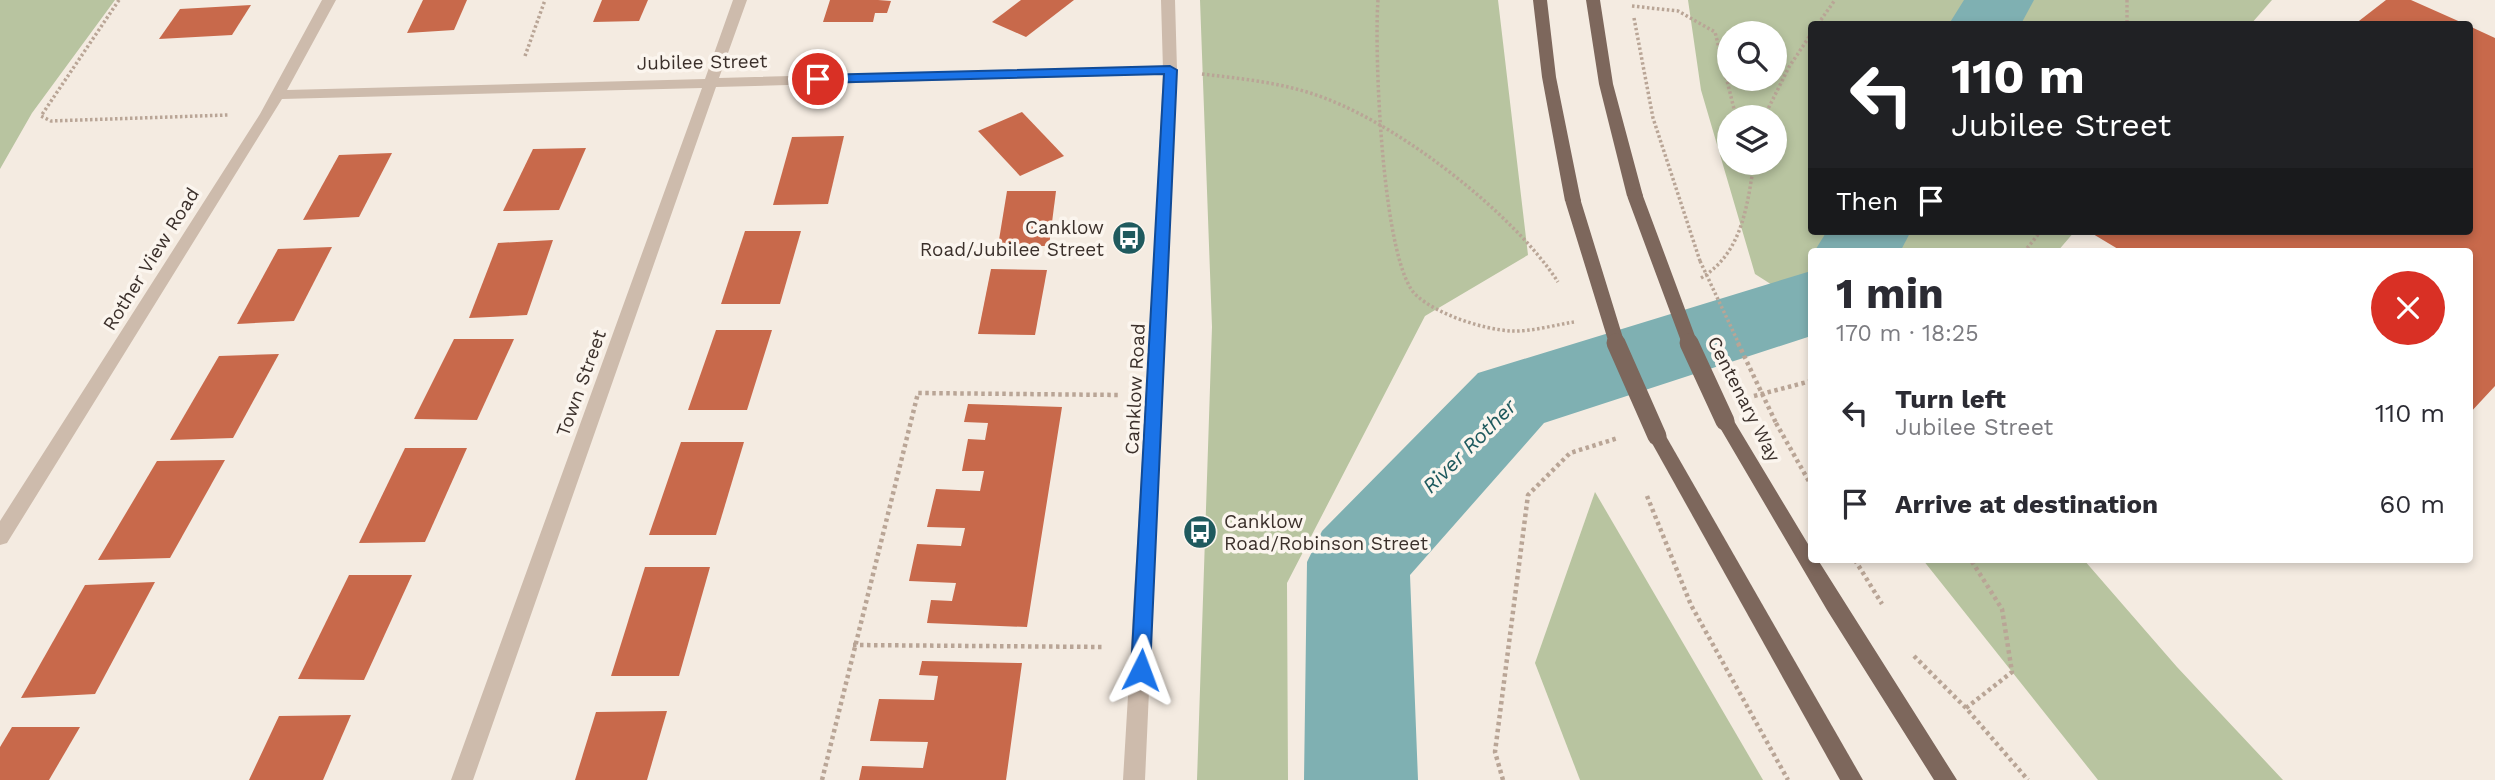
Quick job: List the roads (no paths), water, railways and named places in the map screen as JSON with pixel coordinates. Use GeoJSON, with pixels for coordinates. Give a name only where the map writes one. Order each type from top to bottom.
{"type":"FeatureCollection","features":[{"type":"Feature","properties":{"kind":"main road"},"geometry":{"type":"LineString","coordinates":[[1540,0],[1549,77],[1573,201],[1612,332],[1657,436],[1852,780]]}},
{"type":"Feature","properties":{"kind":"main road","name":"Centenary Way"},"geometry":{"type":"LineString","coordinates":[[1593,0],[1606,84],[1635,197],[1681,325],[1725,421],[1808,560]]}},
{"type":"Feature","properties":{"kind":"main road","name":"Centenary Way"},"geometry":{"type":"LineString","coordinates":[[1810,563],[1945,780]]}},
{"type":"Feature","properties":{"kind":"street","name":"Rother View Road"},"geometry":{"type":"LineString","coordinates":[[0,537],[267,114],[329,0]]}},
{"type":"Feature","properties":{"kind":"street","name":"Town Street"},"geometry":{"type":"LineString","coordinates":[[462,780],[740,0]]}},
{"type":"Feature","properties":{"kind":"street","name":"Canklow Road"},"geometry":{"type":"LineString","coordinates":[[1134,780],[1157,396],[1170,70],[1168,0]]}},
{"type":"Feature","properties":{"kind":"street","name":"Jubilee Street"},"geometry":{"type":"LineString","coordinates":[[277,95],[515,86],[1170,70]]}},
{"type":"Feature","properties":{"kind":"waterway","name":"River Rother"},"geometry":{"type":"LineString","coordinates":[[1987,21],[1999,0]]}},
{"type":"Feature","properties":{"kind":"waterway","name":"River Rother"},"geometry":{"type":"LineString","coordinates":[[1859,248],[1867,235]]}},
{"type":"Feature","properties":{"kind":"waterway","name":"River Rother"},"geometry":{"type":"LineString","coordinates":[[1361,780],[1358,562],[1511,398],[1808,304]]}},
{"type":"Feature","properties":{"kind":"place","name":"Canklow Road/Jubilee Street"},"geometry":{"type":"Point","coordinates":[1129,238]}},
{"type":"Feature","properties":{"kind":"place","name":"Canklow Road/Robinson Street"},"geometry":{"type":"Point","coordinates":[1200,532]}}]}
